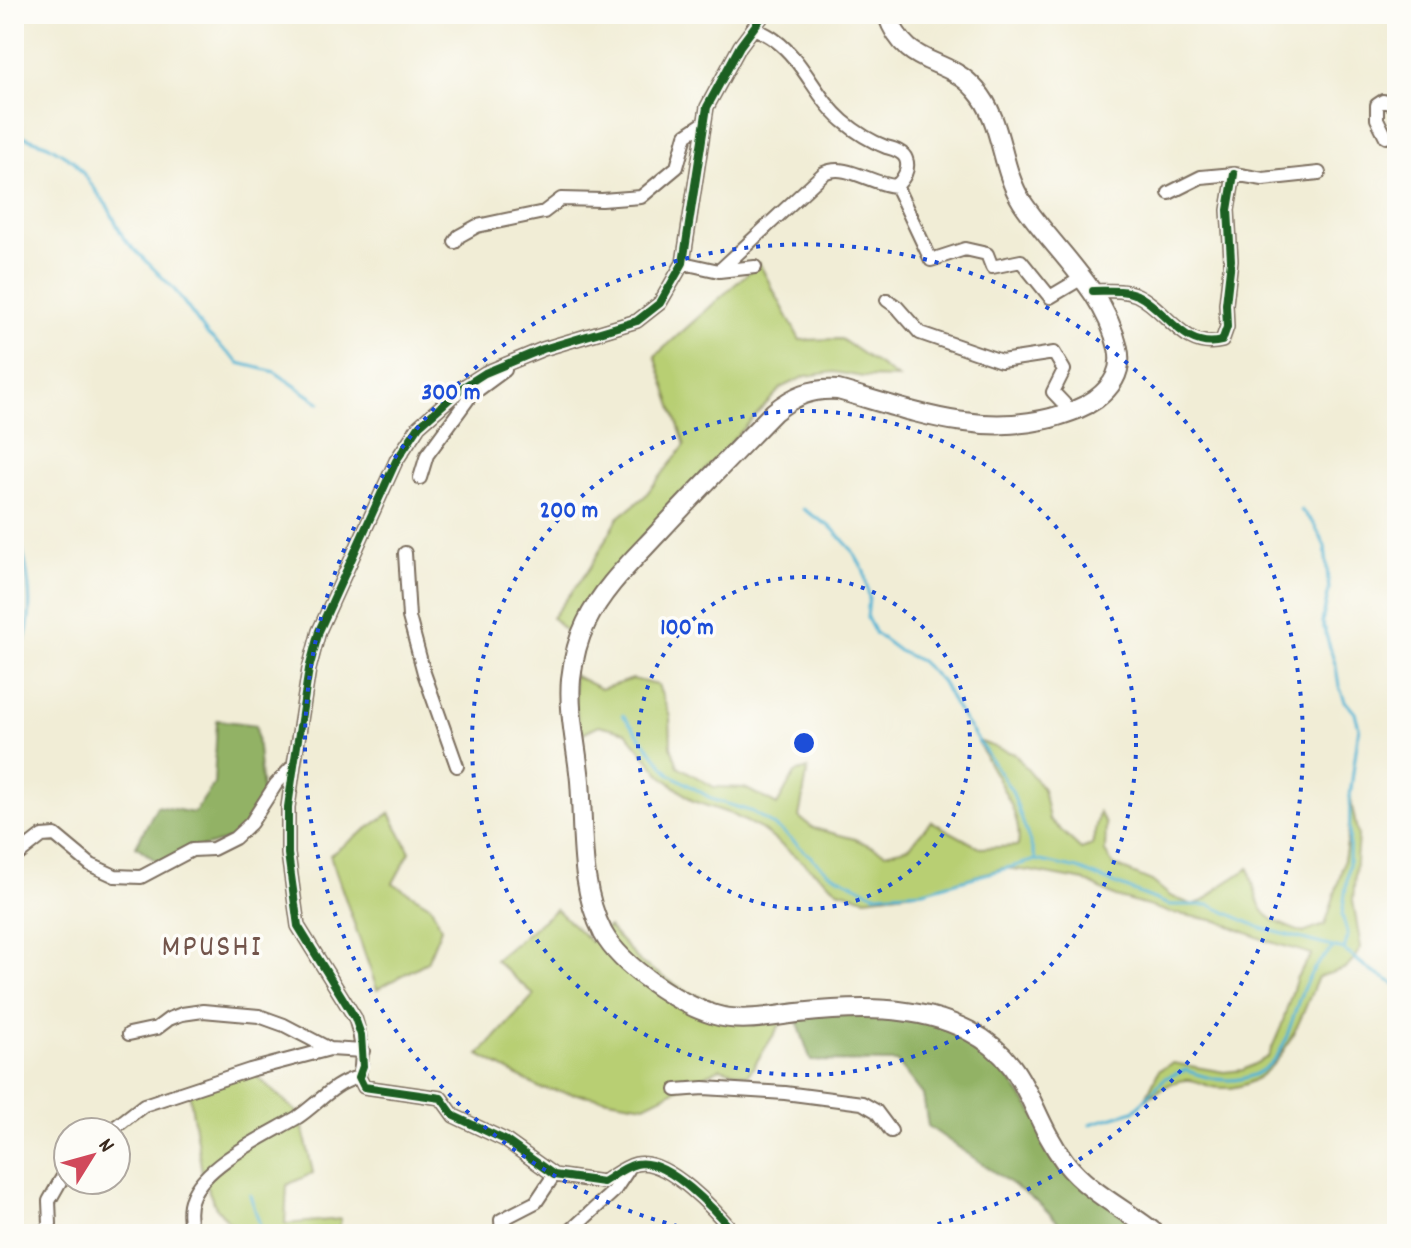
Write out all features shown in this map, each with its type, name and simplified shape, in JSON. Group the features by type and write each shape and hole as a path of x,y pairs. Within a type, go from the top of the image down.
{"highway":[{"path":"887,14 892,29 915,55 950,71 979,92 989,111 1019,197 1087,284 1113,331 1120,358 1118,372 1108,390 1072,412 1031,423 1000,427 955,423 838,390 824,389 803,393 774,412 613,581 581,634 571,678 571,697 584,858 592,906 609,942 625,960 648,979 697,1008 717,1016 734,1018 845,1009 889,1011 946,1021 987,1041 1000,1052 1026,1085 1044,1128 1080,1179 1156,1234"}],"street":[{"path":"735,1234 713,1209 666,1171 648,1164 630,1167 603,1182 554,1175 505,1140 454,1116 441,1098 364,1087 359,1077 363,1051 355,1018 298,926 288,854 288,807 294,765 309,669 319,631 396,461 419,426 463,387 485,373 543,349 637,321 660,303 683,263 707,107 724,73 759,18 825,103 842,120 874,142 903,154 907,160 906,171 896,186"},
{"path":"1386,137 1377,119 1377,105 1383,101 1397,105"},
{"path":"455,242 459,236 477,226 544,212 561,199 641,197 677,167 686,135 704,123"},
{"path":"719,271 813,181 833,168 896,186 931,260 965,249 987,254 992,267 1021,261 1050,297 1087,284 1139,296 1191,338 1209,344 1222,341 1227,335 1226,304 1231,260 1228,210 1234,174"},
{"path":"1169,193 1201,177 1234,174 1263,179 1319,173"},
{"path":"683,263 719,271 755,267"},
{"path":"887,300 920,333 1001,361 1054,353 1064,370 1053,392 1072,412"},
{"path":"420,478 427,455 471,395 517,361"},
{"path":"405,553 409,617 424,673 457,766"},
{"path":"14,858 42,836 55,835 91,865 115,876 141,877 192,850 213,849 235,838 251,823 276,784 294,765"},
{"path":"129,1034 157,1028 182,1014 203,1011 259,1016 297,1031 330,1049"},
{"path":"130,1116 144,1105 250,1070 330,1049 363,1051"},
{"path":"192,1234 191,1199 203,1179 242,1149 300,1115 343,1081 359,1077"},
{"path":"676,1090 704,1088 785,1093 862,1103 876,1111 891,1131"},
{"path":"567,1234 614,1191 630,1167"},
{"path":"502,1234 501,1220 536,1202 554,1175"},
{"path":"42,1234 50,1224 49,1201 52,1196"}],"green space":[{"path":"759,263 800,340 841,339 898,378 834,372 806,376 782,387 631,550 586,604 569,634 552,618 590,568 618,518 644,497 685,445 655,356"},
{"path":"573,675 601,689 633,679 658,685 670,717 671,746 678,766 714,787 745,788 777,805 795,773 808,769 799,817 813,828 855,839 886,853 909,847 931,821 980,848 1018,846 1016,819 1011,805 978,741 1015,754 1043,789 1049,819 1081,849 1092,845 1099,812 1106,824 1105,852 1113,865 1152,881 1170,896 1193,905 1206,900 1218,888 1249,868 1259,904 1264,911 1277,922 1303,933 1325,925 1344,862 1350,796 1358,836 1353,901 1361,948 1347,968 1318,977 1282,1053 1269,1069 1253,1081 1234,1087 1212,1087 1183,1080 1145,1100 1159,1070 1173,1063 1224,1072 1243,1070 1268,1057 1297,977 1312,954 1267,941 1218,921 1172,913 1116,897 1085,881 1030,871 1003,868 924,891 865,898 838,890 761,829 731,814 693,801 663,777 626,732 599,725 579,735"},
{"path":"217,720 256,725 263,803 235,838 192,850 164,867 136,846 157,806 194,813 214,784"},
{"path":"390,813 410,852 393,883 431,906 441,928 427,962 377,989 330,855"},
{"path":"556,909 591,942 608,927 640,962 689,993 735,1009 792,1006 748,1075 720,1068 645,1105 540,1088 479,1055 534,995 495,960"},
{"path":"792,1006 970,1024 1056,1144 1085,1173 1162,1234 1070,1234 1040,1204 928,1126 923,1095 897,1062 811,1061"},
{"path":"250,1070 300,1115 313,1173 287,1185 285,1224 341,1219 338,1234 239,1234 216,1207 203,1179 189,1090"}],"waterway":[{"path":"14,133 48,145 74,161 108,207 124,239 174,289 207,334 239,363 275,372 320,403"},
{"path":"803,509 832,528 852,550 864,571 869,598 867,618 875,633 899,651 920,661 942,682 1012,791 1036,860"},
{"path":"1301,510 1314,524 1325,546 1329,590 1322,622 1339,686 1345,701 1355,713 1359,727 1350,796 1349,866 1342,915 1348,936 1344,950"},
{"path":"14,511 30,608 23,646 14,666"},
{"path":"623,715 670,774 714,800 753,812 783,832 828,872 875,894 924,891 1036,860 1078,869 1169,905 1210,905 1261,928 1344,950 1371,971 1397,985"},
{"path":"1090,1124 1134,1111 1165,1078 1186,1070 1210,1078 1234,1080 1256,1074 1267,1067 1286,1039 1306,981 1332,949"},
{"path":"250,1195 263,1234"}],"cycle path":[{"path":"735,1234 690,1188 662,1169 636,1164 603,1182 554,1175 505,1140 454,1116 441,1098 364,1087 359,1077 363,1066 361,1035 355,1018 298,926 288,854 288,807 309,669 319,631 396,461 419,426 463,387 485,373 543,349 637,321 660,303 683,263 707,107 740,46 764,14"},
{"path":"1093,291 1121,291 1137,295 1186,335 1196,340 1222,341 1227,327 1231,260 1228,210 1234,174"}],"district":[{"name":"MPUSHI","path":"212,949"}]}
